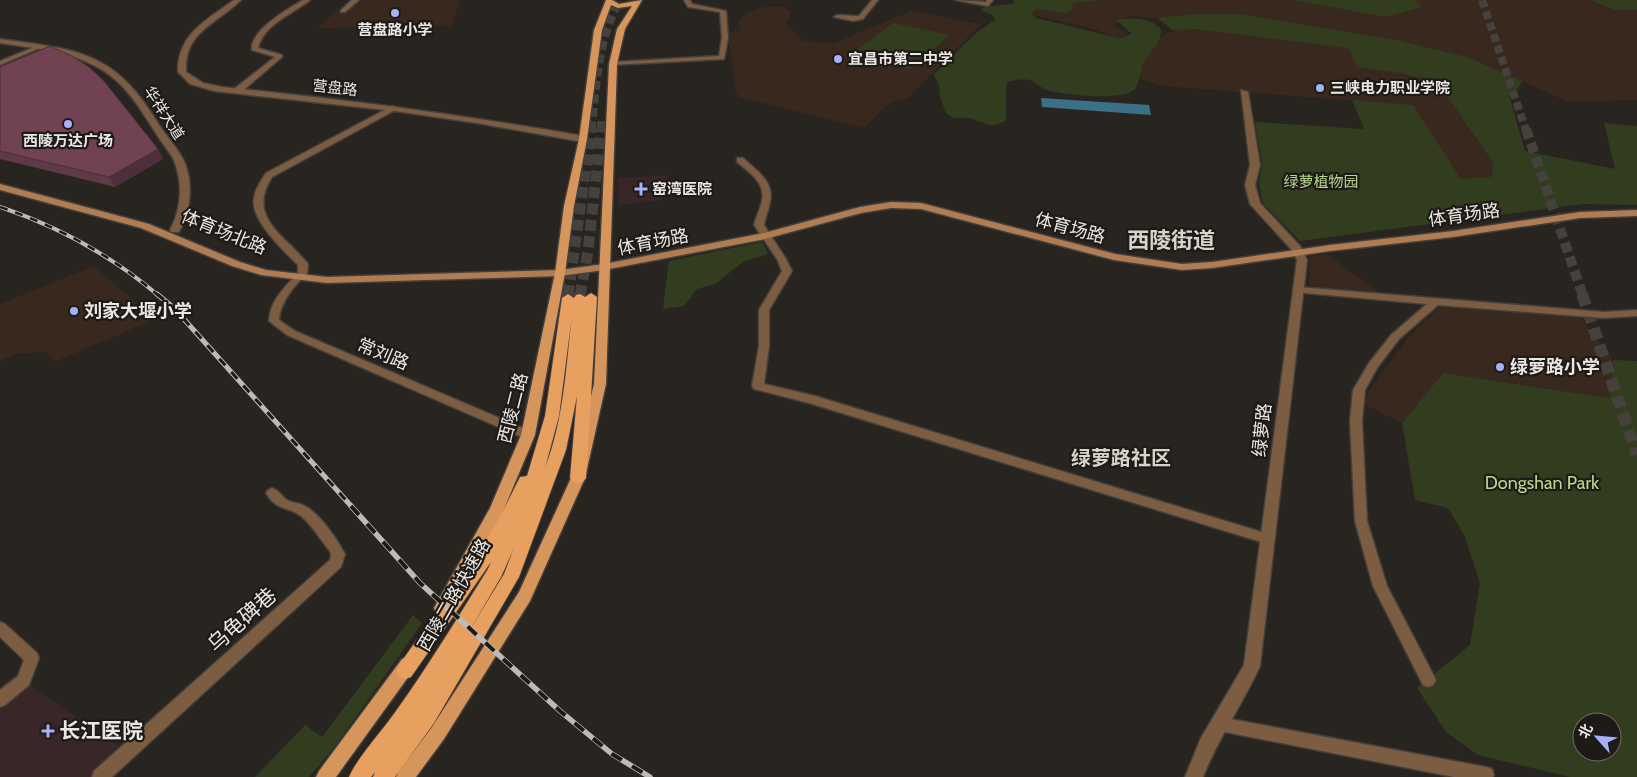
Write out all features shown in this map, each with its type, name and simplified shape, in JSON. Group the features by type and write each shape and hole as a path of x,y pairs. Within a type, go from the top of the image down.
{"highway":[{"path":"578,478 580,298"},
{"name":"西陵二路快速路","path":"359,777 387,741 438,665 503,575 552,416 580,298"},
{"name":"西陵二路快速路","path":"383,777 427,718 503,575 559,450 569,406 580,298"},
{"path":"404,671 472,580 496,542 522,489 552,416"}],"main road":[{"path":"609,1 618,6 637,2"},
{"name":"西陵二路","path":"325,777 404,671 497,509 528,435 560,270 569,206 583,139 594,49 602,16 609,1"},
{"path":"405,777 438,733 525,596 578,478 600,384 613,64 621,29 637,2"},
{"path":"602,16 614,12 628,16"},
{"name":"体育场北路","path":"0,181 152,221 239,259 300,276"},
{"name":"体育场北路","path":"0,187 109,215 168,234 236,264 265,273 329,278 560,270"},
{"name":"体育场路","path":"560,270 605,265 763,234 860,210 904,205 957,214 1114,257 1182,267 1212,266 1297,250 1453,234 1580,215 1637,211"}],"street":[{"name":"营盘路","path":"238,0 209,22 192,38 182,55 182,72 192,82 213,88 395,108 477,120 583,139"},
{"path":"237,91 280,56 254,49 254,45 260,36 284,14 307,0"},
{"path":"343,11 356,0"},
{"path":"613,64 722,58 724,38 723,11 690,6 687,0"},
{"path":"838,17 861,18 876,0"},
{"path":"958,0 989,2"},
{"name":"华祥大道","path":"0,41 39,47 96,63 117,76 134,91 180,163 185,194 183,217 174,230"},
{"path":"0,64 39,47"},
{"path":"1244,92 1255,165 1250,185 1256,204 1297,250"},
{"path":"300,276 303,264 272,232 258,204 261,187 269,175 395,108"},
{"path":"740,160 767,187 767,200 758,225 784,260 787,271 764,310 764,346 758,386 838,407 1268,539"},
{"name":"绿萝路","path":"1194,777 1208,744 1252,666 1302,260 1297,250"},
{"name":"常刘路","path":"300,276 279,300 274,310 274,321 291,333 528,435"},
{"path":"1298,290 1604,315 1637,313"},
{"path":"1428,680 1380,586 1360,521 1356,421 1359,390 1373,366 1395,337 1437,300"},
{"name":"乌龟碑巷","path":"100,777 336,563 338,554 334,546 308,515 300,509 283,504 272,493"},
{"path":"0,628 32,658 24,680 0,700"},
{"path":"1220,724 1295,736 1427,765 1486,775"}],"shaded area":[{"name":"营盘路小学","path":"350,0 460,0 452,26 317,28"},
{"name":"三峡电力职业学院","path":"1023,0 1589,0 1615,10 1637,10 1637,100 1568,102 1522,81 1437,83 1494,164 1491,177 1461,179 1413,105 1162,86 1143,80 1123,54 1173,31 1158,18 1128,16 1113,25 1128,34 1117,38 1097,30 1028,14"},
{"name":"宜昌市第二中学","path":"763,7 784,7 791,12 786,24 802,41 834,43 911,11 981,24 908,98 890,103 864,128 739,97 736,92 728,33 740,30 738,21 749,12"},
{"name":"窑湾医院","path":"667,175 662,200 619,205 618,178"},
{"path":"1327,254 1381,294 1309,287 1310,260 1308,257"},
{"name":"刘家大堰小学","path":"93,266 156,319 54,362 46,352 16,354 0,361 0,304"},
{"name":"绿萝路小学","path":"1442,305 1579,316 1613,360 1611,398 1443,373 1402,423 1365,405 1368,392 1408,338"},
{"name":"长江医院","path":"28,684 130,754 106,777 0,777 0,707"}],"green space":[{"path":"1012,0 1103,0 1073,3 1072,10 1066,13 1036,9 1031,14 1036,18 1119,38 1132,34 1116,20 1140,19 1156,25 1161,29 1161,34 1156,46 1144,61 1136,87 1127,93 1106,96 1068,94 1044,89 1031,80 1024,79 1008,82 1006,86 1006,121 992,126 970,118 953,118 946,113 934,74 977,32 995,20 993,15 981,9 988,6 1012,4 1015,2"},
{"path":"1294,0 1415,0 1422,7 1385,17"},
{"path":"1589,0 1637,0 1637,10 1615,10"},
{"name":"绿萝植物园","path":"1194,14 1240,14 1396,40 1467,57 1522,81 1518,89 1509,95 1525,151 1615,169 1604,123 1637,126 1637,205 1583,204 1300,241 1263,203 1259,183 1262,163 1255,122 1364,129 1352,100 1413,105 1461,179 1491,177 1494,164 1437,82 1400,73 1357,67 1349,48 1196,29 1173,30 1158,18"},
{"path":"893,23 950,35 909,69 850,55"},
{"path":"762,242 768,254 743,262 715,284 697,289 684,306 663,309 669,261"},
{"name":"Dongshan Park","path":"1613,360 1637,361 1637,777 1570,777 1478,755 1446,732 1417,688 1470,645 1480,583 1465,537 1448,508 1415,500 1402,423 1443,373 1610,398"},
{"path":"413,615 422,623 334,748 309,777 255,777 305,725 322,737"}],"water":[{"path":"1041,98 1149,105 1151,115 1042,107"}],"building":[{"name":"西陵万达广场","path":"50,46 72,56 89,67 103,80 158,149 109,177 0,151 0,67"}],"tunnel":[{"path":"591,130 596,80 602,46 606,30 620,0"},
{"path":"1482,0 1526,130"},
{"path":"601,130 602,118"},
{"path":"568,296 591,129"},
{"path":"580,296 588,251 601,129"},
{"path":"1526,129 1583,296"},
{"path":"580,298 581,294"},
{"path":"1582,294 1637,455"}],"railway":[{"path":"0,207 64,233 84,244 141,281 159,296"},
{"path":"157,294 174,308 352,507"},
{"path":"351,506 420,583 560,711 612,754 650,777"}],"place":[{"name":"营盘路小学","path":"395,13"},
{"name":"宜昌市第二中学","path":"838,59"},
{"name":"三峡电力职业学院","path":"1320,88"},
{"name":"西陵万达广场","path":"68,124"},
{"name":"窑湾医院","path":"641,189"},
{"name":"刘家大堰小学","path":"74,311"},
{"name":"绿萝路小学","path":"1500,367"},
{"name":"长江医院","path":"48,731"}],"district":[{"name":"西陵街道","path":"1171,240"},
{"name":"绿萝路社区","path":"1121,458"}]}
